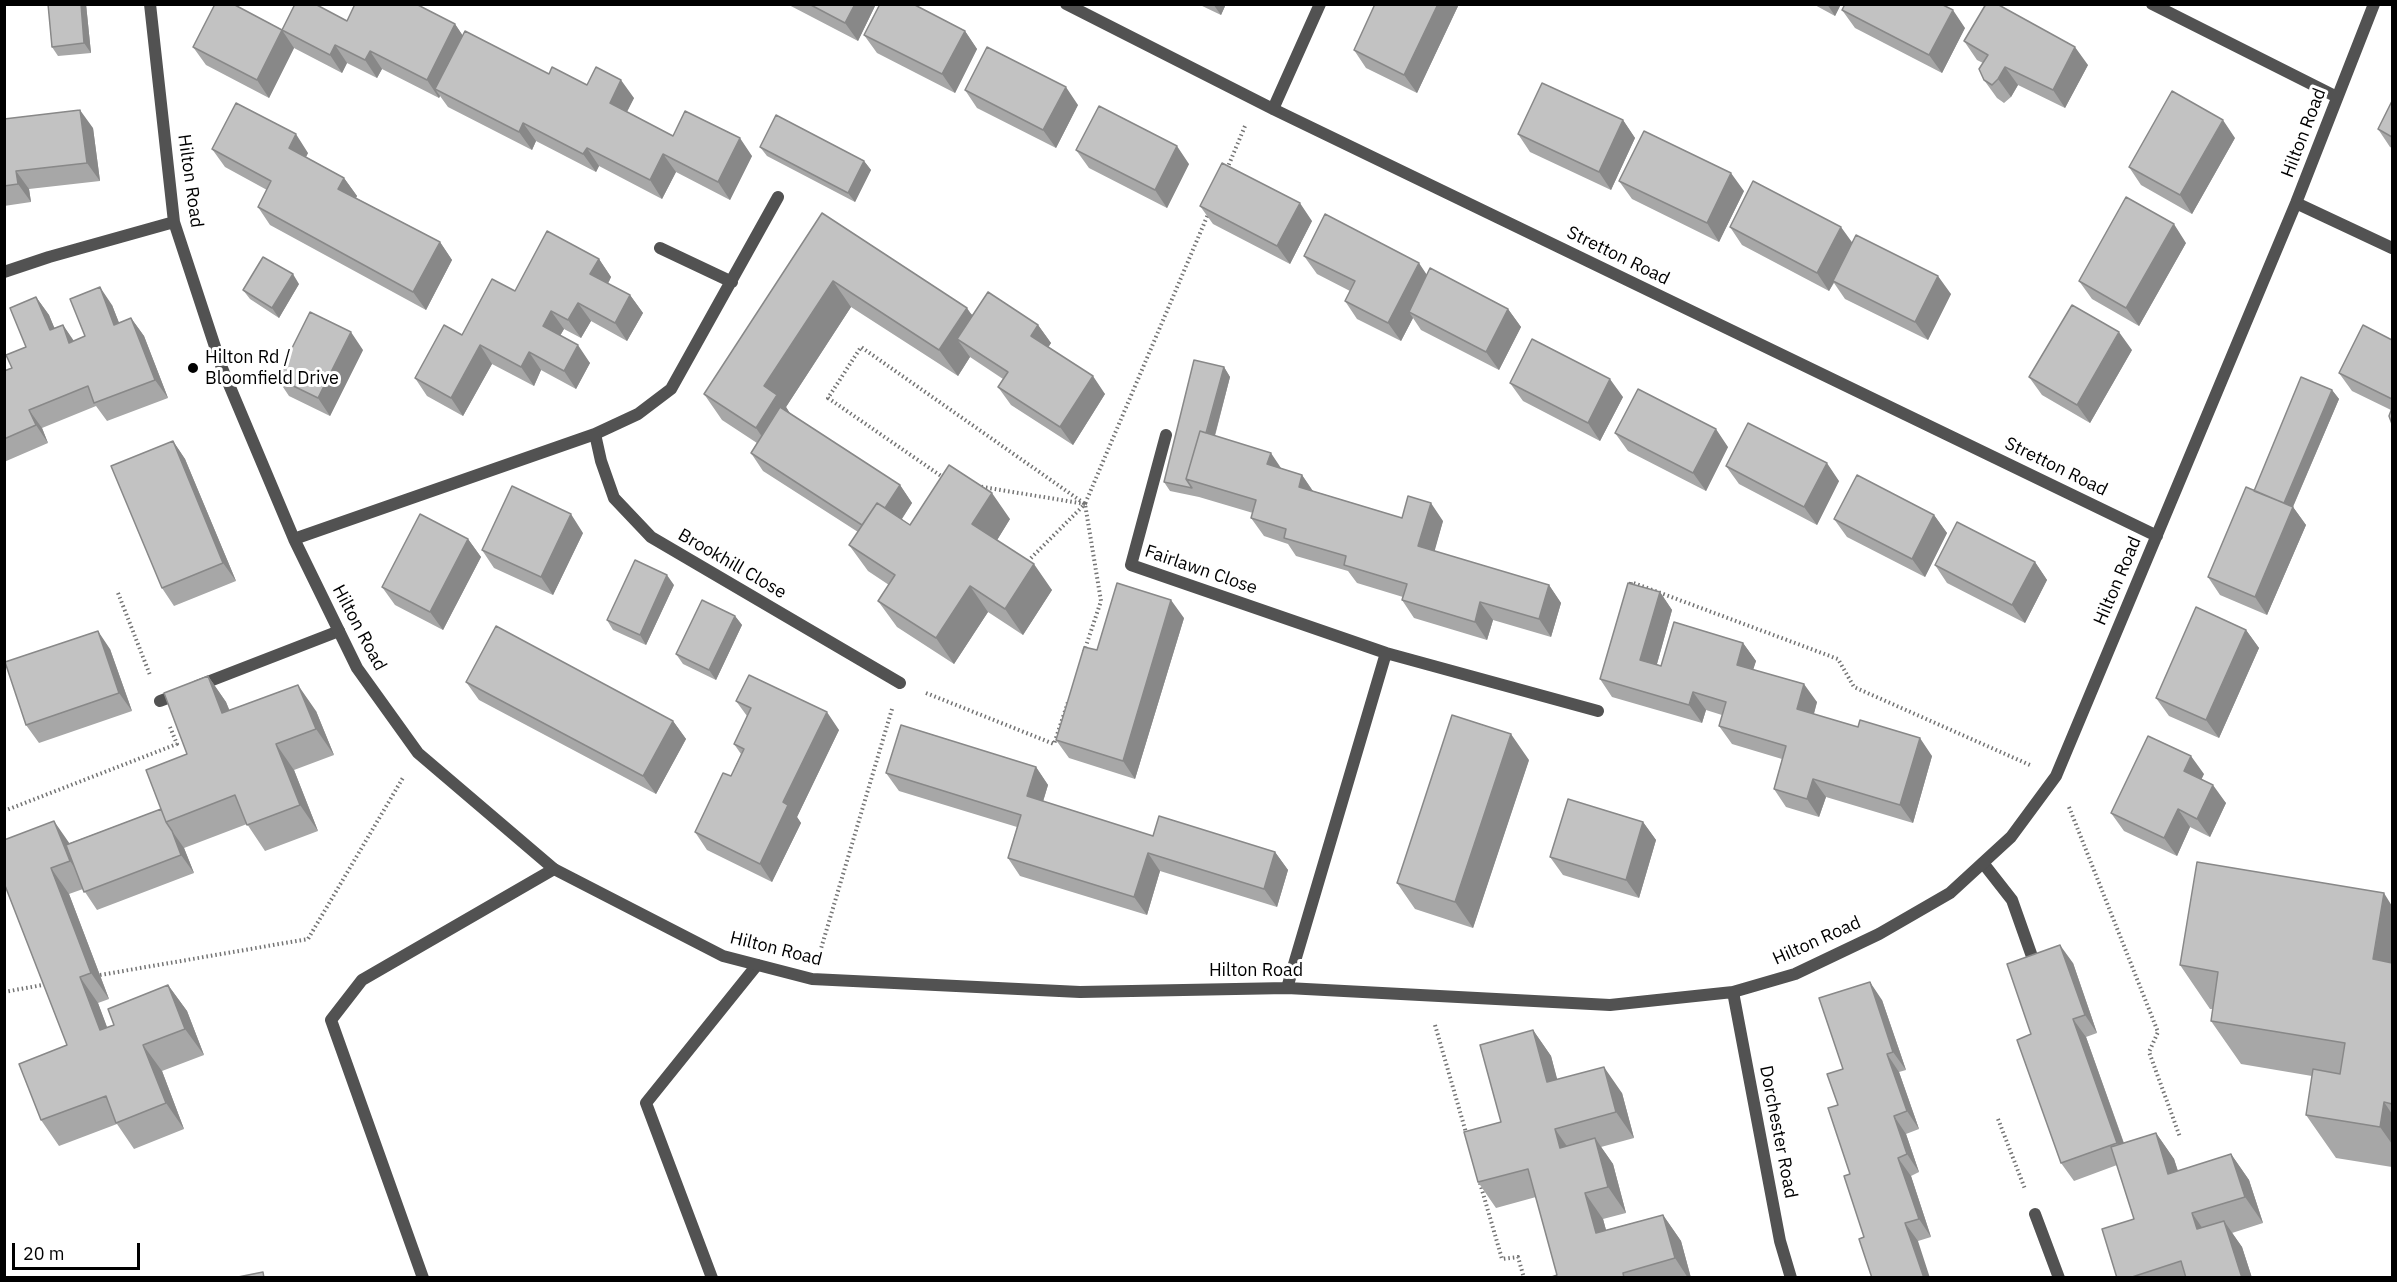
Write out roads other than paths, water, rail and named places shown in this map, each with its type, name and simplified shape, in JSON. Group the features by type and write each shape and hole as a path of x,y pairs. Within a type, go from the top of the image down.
{"street":[{"name":"Hilton Road","path":"150,4 174,222 222,368 294,539 357,668 418,753 554,869 723,956 812,979 1080,992 1287,988 1610,1005 1733,992 1795,974 1879,934 1950,893 2011,837 2056,776 2296,203 2374,4"},
{"name":"Stretton Road","path":"1066,4 1273,109 2157,536"},
{"path":"1273,109 1320,4"},
{"path":"2152,4 2337,97"},
{"path":"294,539 595,434 638,414 671,389 778,197"},
{"path":"2296,203 2392,248"},
{"path":"4,272 174,222"},
{"path":"660,248 732,282"},
{"name":"Brookhill Close","path":"595,434 600,461 614,498 651,537 900,682"},
{"name":"Fairlawn Close","path":"1166,435 1131,566 1386,653 1598,711"},
{"path":"160,700 339,631"},
{"path":"1287,988 1386,653"},
{"path":"1983,863 2012,900 2036,965"},
{"path":"423,1278 331,1020 362,980 554,869"},
{"path":"712,1278 646,1103 757,965"},
{"name":"Dorchester Road","path":"1733,992 1780,1241 1791,1278"},
{"path":"2035,1214 2059,1278"}],"place":[{"name":"Hilton Rd / Bloomfield Drive","path":"193,368"}]}
